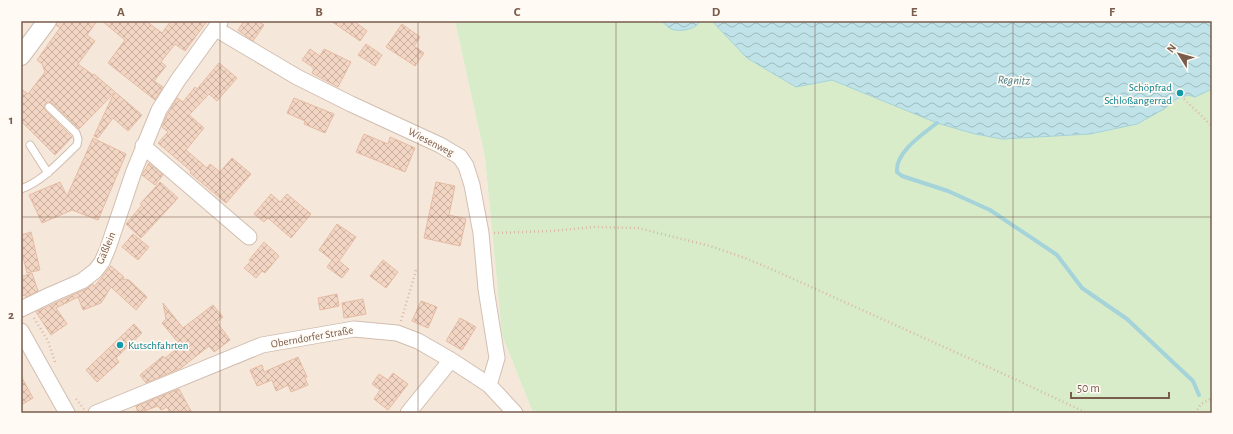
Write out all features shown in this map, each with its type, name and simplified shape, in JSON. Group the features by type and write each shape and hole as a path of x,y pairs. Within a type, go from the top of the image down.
{"street":[{"path":"21,56 47,21"},
{"name":"Gäßlein","path":"23,308 82,281 95,271 102,262 143,146 159,110 178,80 218,25"},
{"name":"Wiesenweg","path":"218,25 297,77 351,104 440,144 460,157 466,166 472,185 481,233 486,289 497,358 489,386"},
{"path":"143,146 249,237"},
{"name":"Oberndorfer Straße","path":"96,413 262,345 354,329 397,333 418,341 451,360 489,386 515,413"},
{"path":"21,332 67,413"},
{"path":"408,413 451,360"}],"lane":[{"path":"21,189 48,172 77,145 78,139 76,133 49,107"},
{"path":"30,145 48,172"}],"path":[{"path":"1184,99 1212,126"},
{"path":"481,233 551,231 594,227 638,228 710,246 745,258 778,272 1087,413"},
{"path":"397,333 416,270"},
{"path":"23,308 48,341 56,363"},
{"path":"74,396 87,413"},
{"path":"1195,413 1201,404 1212,398"}],"shaded area":[{"path":"21,21 455,21 485,158 502,335 533,413 21,413"}],"green space":[{"path":"455,21 661,21 672,29 699,24 700,21 712,21 747,58 796,87 832,80 937,123 1090,134 1137,124 1164,109 1176,99 1188,95 1195,97 1212,89 1212,413 533,413 502,335 485,158"}],"water":[{"path":"661,21 700,21 698,24 687,30 679,30 671,29"},
{"name":"Regnitz","path":"712,21 1212,21 1212,89 1195,97 1188,95 1176,99 1164,109 1137,124 1090,134 1002,139 975,134 937,123 832,80 796,87 747,58"}],"building":[{"path":"57,21 97,21 87,35 95,41 78,64 93,75 94,74 142,115 128,131 113,118 98,138 94,136 114,93 79,129 52,103 47,102 44,106 45,110 72,137 55,155 21,121 21,89 28,94 45,72 42,64 37,60 60,28 56,25"},
{"path":"102,21 146,21 162,33 171,21 207,21 185,51 175,44 161,62 166,66 154,81 163,87 155,100 108,63 125,40"},
{"path":"244,21 258,21 264,25 253,41 238,30"},
{"path":"331,21 354,21 367,31 360,41"},
{"path":"402,24 420,37 414,46 424,53 415,66 386,47"},
{"path":"366,44 382,55 375,66 358,55"},
{"path":"310,49 320,56 324,49 351,62 338,87 312,73 314,68 302,60"},
{"path":"219,63 237,78 217,101 209,94 189,115 204,128 186,150 207,168 210,164 220,172 232,158 251,174 226,203 190,173 191,171 158,143 168,132 162,127 177,98 183,102 195,87 197,89"},
{"path":"294,98 334,114 325,133 304,124 305,121 287,113"},
{"path":"364,134 388,144 390,137 415,148 405,172 356,152"},
{"path":"93,138 126,154 98,220 72,210 42,223 29,195 60,182 67,196"},
{"path":"149,163 163,175 155,185 142,175"},
{"path":"160,182 178,198 141,238 126,224 142,205 140,204"},
{"path":"436,182 455,186 449,215 466,219 460,246 424,238"},
{"path":"271,194 280,202 287,194 311,214 291,238 268,218 264,222 254,214"},
{"path":"337,224 356,237 339,261 349,269 342,278 327,267 332,260 319,250"},
{"path":"31,232 40,270 27,273 21,249 21,235"},
{"path":"133,234 149,247 138,260 122,247"},
{"path":"264,242 279,256 265,273 262,271 256,278 244,268 251,261 249,260"},
{"path":"383,260 398,272 386,288 370,276"},
{"path":"111,266 124,277 122,280 129,280 147,297 136,310 111,287 101,303 83,310 78,297 56,308 67,324 51,335 36,312 86,289 93,284 94,287"},
{"path":"32,273 38,291 26,297 25,295 21,296 21,277"},
{"path":"337,294 339,306 320,310 318,298"},
{"path":"363,299 366,314 344,318 342,303"},
{"path":"421,301 437,307 428,328 412,321"},
{"path":"163,303 183,328 213,305 223,317 217,322 230,340 214,352 209,346 181,368 146,383 140,375 163,356 165,358 181,346 162,323 166,319"},
{"path":"460,318 476,327 462,350 446,341"},
{"name":"Kutschfahrten","path":"134,324 142,333 116,358 119,362 97,382 86,370"},
{"path":"298,357 307,377 305,378 308,385 291,392 288,385 276,391 272,380 257,386 250,370 262,365 264,372"},
{"path":"393,373 408,384 388,410 374,399 380,390 372,384 379,374 388,380"},
{"path":"21,376 33,398 21,405"},
{"path":"179,389 192,413 170,413 167,407 161,410 158,406 138,413 136,406"}],"waterway":[{"path":"937,123 911,144 900,157 897,172 902,176 948,191 990,210 1057,255 1082,288 1127,319 1193,381 1199,395"}],"place":[{"name":"Schöpfrad Schloßangerrad","path":"1180,93"},
{"name":"Kutschfahrten","path":"120,345"}]}
